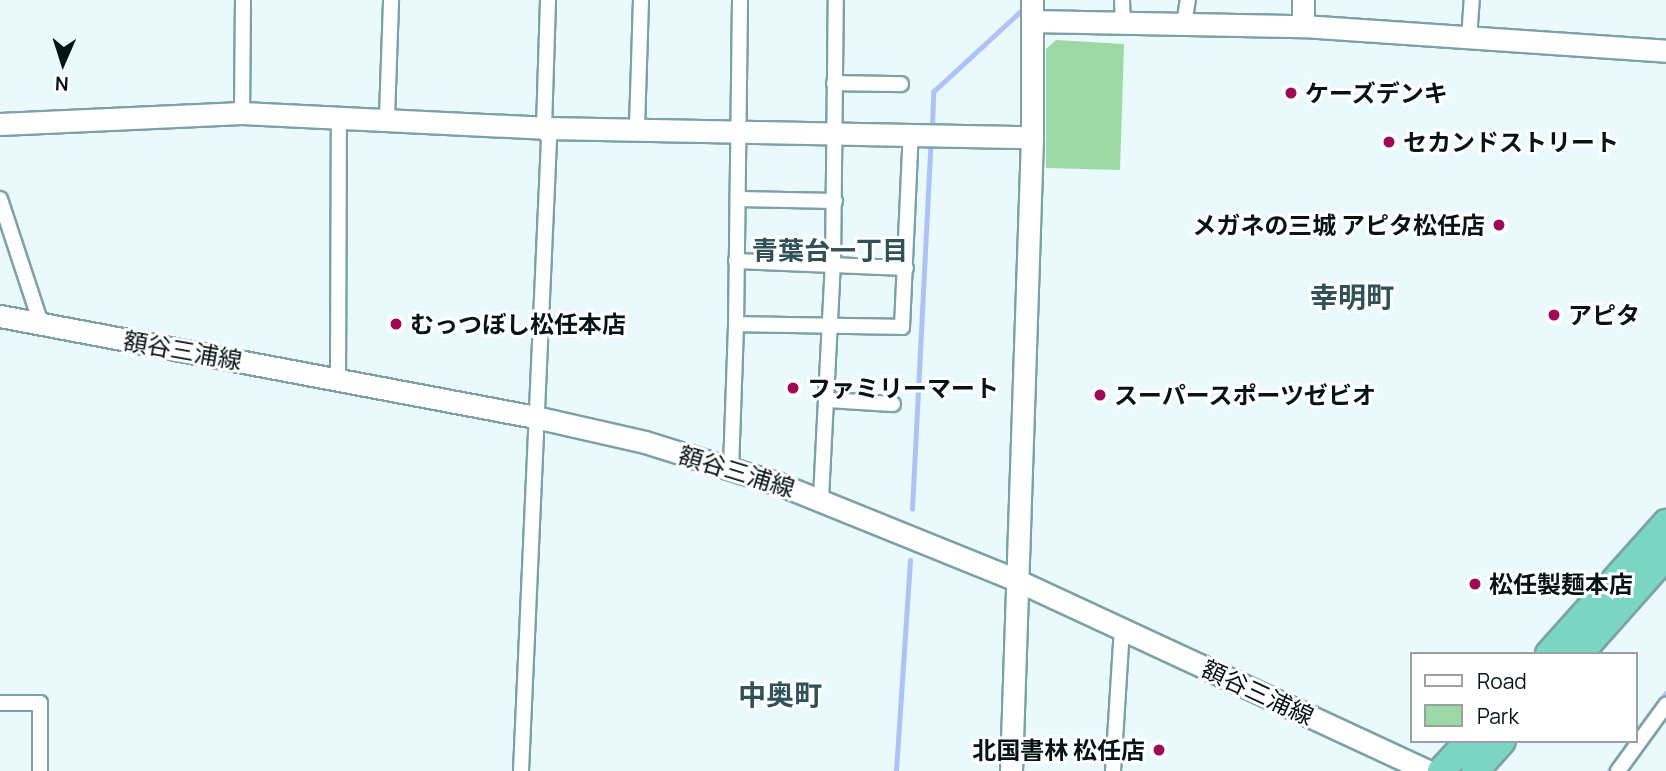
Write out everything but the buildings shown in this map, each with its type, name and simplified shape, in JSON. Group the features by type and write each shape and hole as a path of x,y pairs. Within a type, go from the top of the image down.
{"highway":[{"path":"1551,652 1666,523"},
{"path":"1581,652 1666,556"},
{"path":"1441,771 1467,743"},
{"path":"1475,771 1500,743"}],"street":[{"path":"242,113 243,0"},
{"path":"387,117 391,0"},
{"path":"521,771 549,140 544,128 548,0"},
{"path":"637,127 641,0"},
{"path":"731,469 741,140 736,129 740,0"},
{"path":"821,498 835,201 833,130 836,0"},
{"path":"1122,0 1123,23"},
{"path":"1184,24 1188,0"},
{"path":"1303,0 1303,26"},
{"path":"1469,39 1472,0"},
{"path":"1011,771 1014,579 1032,137 1032,11 1123,23 1303,26 1666,51"},
{"path":"834,83 901,84"},
{"path":"0,124 242,113 387,117 544,128 833,130 1032,137"},
{"path":"338,379 339,116"},
{"path":"736,324 902,327 906,268 923,132"},
{"path":"0,199 41,324"},
{"path":"739,199 835,201"},
{"path":"736,261 906,268"},
{"name":"額谷三浦線","path":"0,316 535,417 645,442 731,469 821,498 1014,579 1427,771"},
{"path":"827,400 893,404"},
{"path":"1113,771 1122,628"},
{"path":"0,703 40,703 40,771"},
{"path":"1618,771 1666,705"}],"green space":[{"path":"1056,40 1124,44 1120,170 1046,168 1046,49"}],"waterway":[{"path":"932,128 933,92 1024,8"},
{"path":"912,509 931,140"},
{"path":"896,771 910,560"},
{"path":"1638,729 1666,693"},
{"path":"1609,771 1629,743"}],"place":[{"name":"ケーズデンキ","path":"1291,93"},
{"name":"セカンドストリート","path":"1389,142"},
{"name":"メガネの三城 アピタ松任店","path":"1499,225"},
{"name":"アピタ","path":"1554,315"},
{"name":"むっつぼし松任本店","path":"396,324"},
{"name":"ファミリーマート","path":"793,388"},
{"name":"スーパースポーツゼビオ","path":"1100,395"},
{"name":"松任製麺本店","path":"1475,584"},
{"name":"北国書林 松任店","path":"1159,750"}],"district":[{"name":"青葉台一丁目","path":"830,251"},
{"name":"幸明町","path":"1352,296"},
{"name":"中奥町","path":"780,694"}]}
